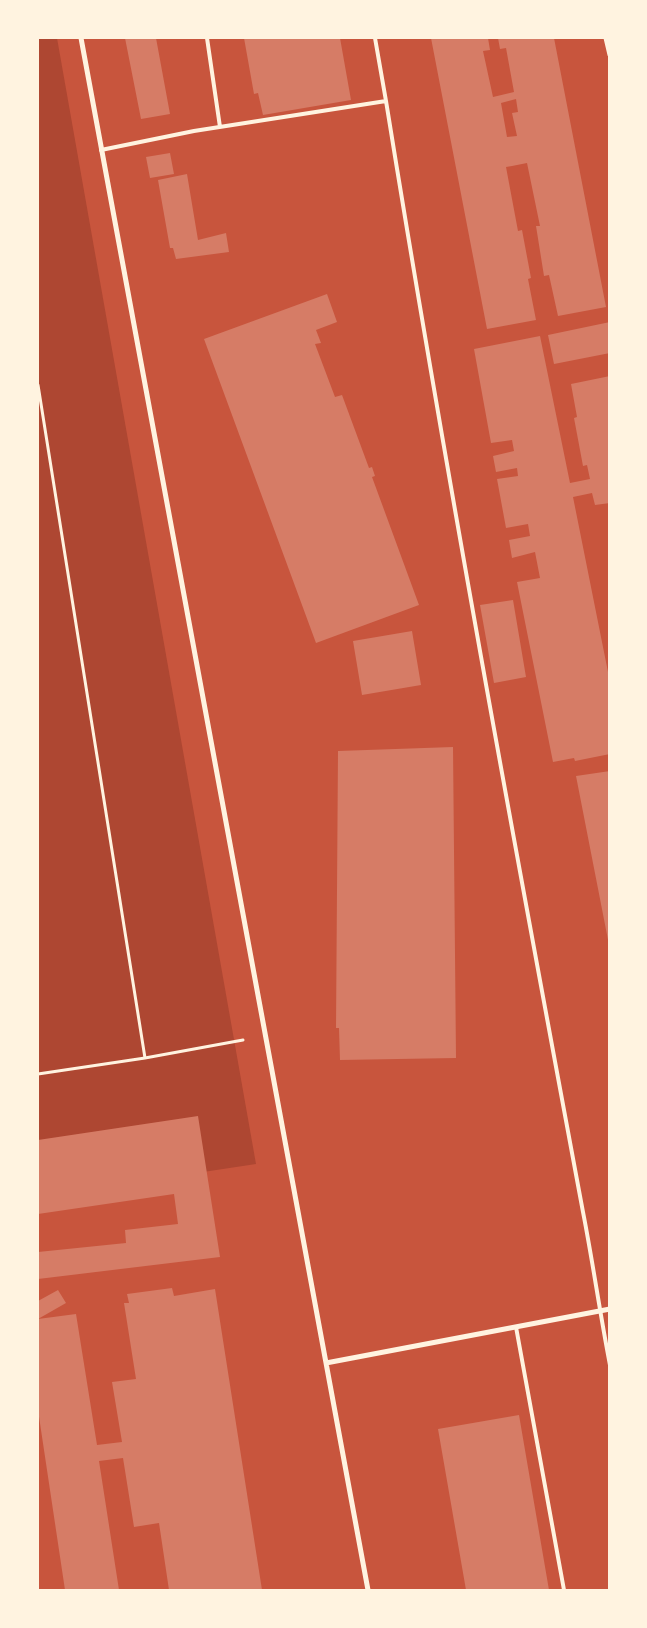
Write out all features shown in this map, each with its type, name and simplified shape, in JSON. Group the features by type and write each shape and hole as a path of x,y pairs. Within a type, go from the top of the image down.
{"street":[{"path":"80,38 368,1590"},
{"path":"606,38 610,55"},
{"path":"326,1363 610,1309"}],"lane":[{"path":"207,38 220,127"},
{"path":"375,38 473,617 592,1256 599,1311 610,1365"},
{"path":"101,150 220,127 386,101"},
{"path":"516,1327 564,1590"}],"path":[{"path":"38,385 145,1058"},
{"path":"38,1074 145,1058 249,1038"}],"shaded area":[{"path":"38,38 57,38 256,1164 38,1197"}],"building":[{"path":"125,38 156,38 170,114 141,119"},
{"path":"244,38 340,38 351,100 263,115 258,93 254,94"},
{"path":"431,38 488,38 490,50 483,51 493,97 514,92 506,48 500,49 498,38 554,38 606,307 558,316 549,275 544,276 536,226 540,226 527,163 506,167 518,231 522,230 531,278 528,279 536,320 487,329","holes":["516,99 518,112 512,113 517,136 507,137 501,103"]},
{"path":"170,153 174,174 150,178 146,157"},
{"path":"187,174 198,240 226,233 229,252 176,259 173,248 170,248 158,180"},
{"path":"327,294 337,322 316,330 321,343 315,344 335,397 342,395 369,468 372,467 375,476 372,477 419,605 316,643 204,339"},
{"path":"610,322 610,353 554,364 548,335"},
{"path":"540,336 570,483 590,479 587,465 583,466 574,418 577,417 571,384 610,376 610,503 595,505 592,493 573,497 610,682 610,754 575,761 574,758 553,762 517,582 540,578 535,552 512,558 509,540 530,536 528,524 506,528 497,479 518,476 517,468 496,472 493,456 514,451 512,440 491,443 474,349"},
{"path":"513,600 526,677 494,683 480,605"},
{"path":"412,631 421,685 362,695 353,641"},
{"path":"453,747 456,1058 340,1060 339,1028 336,1028 338,751"},
{"path":"610,771 610,945 609,945 576,776"},
{"path":"198,1116 220,1257 38,1279 38,1252 126,1243 125,1230 178,1224 174,1194 38,1214 38,1140"},
{"path":"172,1288 174,1296 215,1289 262,1590 169,1590 159,1523 134,1527 123,1458 99,1461 119,1590 65,1590 38,1410 38,1319 76,1314 97,1445 122,1442 112,1382 136,1379 124,1303 129,1303 127,1294"},
{"path":"58,1290 66,1303 38,1319 38,1301"},
{"path":"519,1415 549,1590 466,1590 438,1429"}]}
